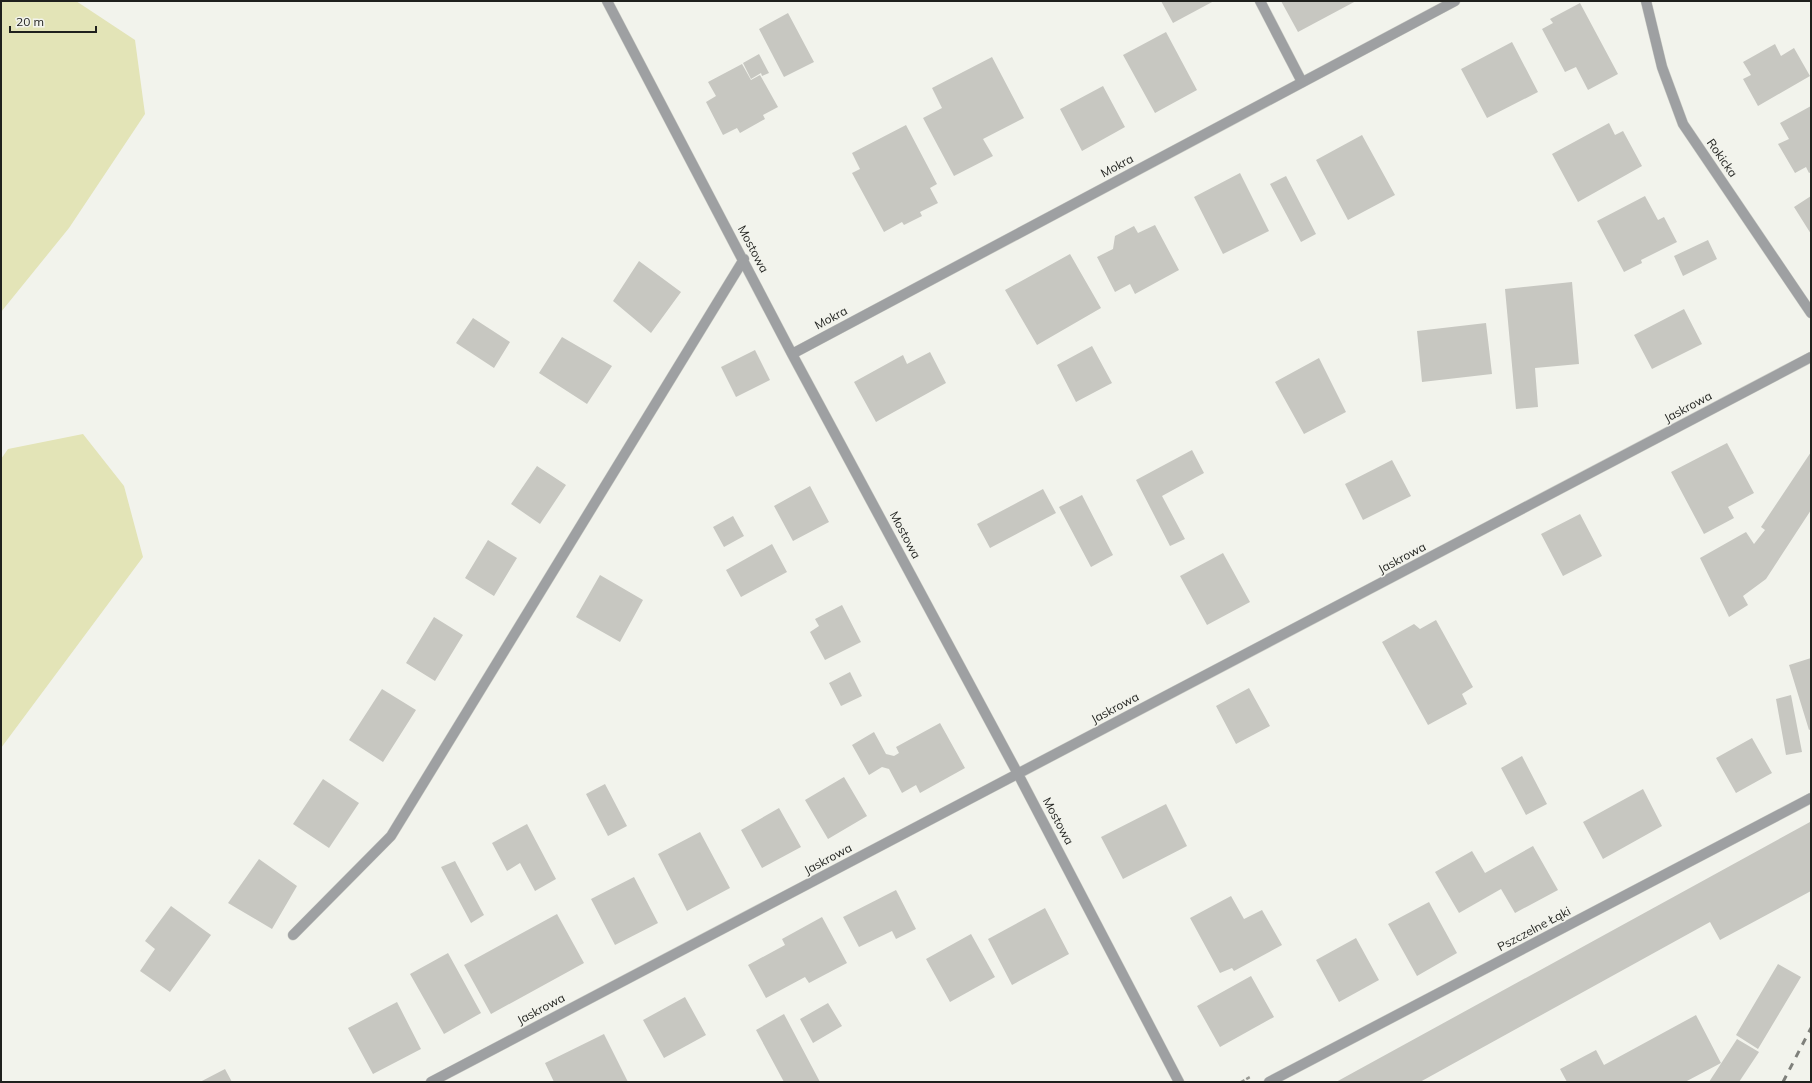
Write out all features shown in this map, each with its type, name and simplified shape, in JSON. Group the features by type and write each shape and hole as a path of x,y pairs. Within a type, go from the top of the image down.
{"street":[{"name":"Mostowa","path":"607,1 744,259 792,354 1018,774 1179,1082"},
{"path":"1260,1 1302,82"},
{"name":"Mokra","path":"792,354 1455,1"},
{"name":"Rokicka","path":"1646,1 1662,67 1683,124 1811,313"},
{"path":"293,935 391,836 744,259"},
{"name":"Jaskrowa","path":"430,1082 1811,358"},
{"name":"Pszczelne Łąki","path":"1269,1082 1811,798"}],"green space":[{"path":"1,1 76,1 135,40 145,114 69,228 1,312"},
{"path":"83,434 124,486 143,557 1,748 1,459 8,449"}],"building":[{"path":"1161,1 1214,1 1173,23"},
{"path":"1281,1 1356,1 1298,32"},
{"path":"1580,3 1618,74 1588,90 1576,67 1565,72 1542,29 1553,23 1550,19"},
{"path":"788,13 814,62 784,77 759,29"},
{"path":"1166,32 1197,90 1155,113 1123,55"},
{"path":"1512,42 1538,92 1487,118 1461,69"},
{"path":"1775,44 1781,56 1794,48 1810,76 1758,106 1743,79 1751,75 1743,62"},
{"path":"759,54 769,73 762,76 761,73 751,79 743,63"},
{"path":"992,57 1024,118 983,139 993,156 954,176 923,118 942,108 932,88"},
{"path":"742,64 751,80 760,75 778,107 763,115 765,119 740,133 737,128 723,135 706,102 716,96 708,82"},
{"path":"1103,86 1125,127 1082,151 1060,109"},
{"path":"1811,106 1811,172 1809,173 1806,167 1795,173 1778,144 1789,139 1780,123"},
{"path":"1609,123 1615,135 1623,131 1642,166 1578,202 1552,154"},
{"path":"906,125 937,184 930,188 938,203 920,212 922,216 904,225 902,222 884,232 852,173 860,169 852,153"},
{"path":"1362,135 1395,195 1348,220 1316,160"},
{"path":"1240,173 1269,231 1223,254 1194,197"},
{"path":"1286,176 1316,234 1301,242 1270,184"},
{"path":"1645,196 1658,220 1664,217 1677,242 1641,260 1642,263 1624,272 1597,221"},
{"path":"1811,196 1811,234 1794,207"},
{"path":"1155,225 1179,270 1135,294 1130,284 1115,292 1097,257 1113,249 1115,236 1134,226 1138,233"},
{"path":"1708,240 1717,259 1683,276 1674,256"},
{"path":"1070,254 1101,308 1037,345 1005,290"},
{"path":"639,261 681,292 651,333 613,301"},
{"path":"1572,282 1579,364 1535,368 1538,407 1516,409 1505,289"},
{"path":"1684,309 1702,344 1652,369 1634,335"},
{"path":"473,318 510,342 494,368 456,343"},
{"path":"1486,323 1492,374 1422,382 1417,331"},
{"path":"562,337 612,366 587,404 539,373"},
{"path":"1092,346 1112,383 1076,402 1057,365"},
{"path":"755,350 770,380 736,397 721,367"},
{"path":"930,352 946,383 876,422 854,382 903,355 907,364"},
{"path":"1319,358 1346,412 1304,434 1275,382"},
{"path":"1727,443 1754,493 1728,507 1734,518 1704,534 1671,472"},
{"path":"1192,450 1204,473 1162,496 1185,539 1170,546 1136,480"},
{"path":"1811,452 1811,510 1766,579 1743,596 1748,605 1729,617 1700,558 1746,532 1754,544 1765,530 1761,527"},
{"path":"1392,460 1411,496 1363,520 1345,484"},
{"path":"537,466 566,485 540,524 511,504"},
{"path":"810,486 829,522 793,541 774,506"},
{"path":"1043,489 1056,513 990,548 977,524"},
{"path":"1082,495 1113,555 1091,567 1059,507"},
{"path":"1580,514 1602,556 1563,576 1541,534"},
{"path":"733,516 744,536 724,547 713,527"},
{"path":"488,540 517,558 494,596 465,578"},
{"path":"772,544 787,572 741,597 726,570"},
{"path":"1223,553 1250,602 1207,625 1180,576"},
{"path":"600,575 643,600 620,642 576,617"},
{"path":"842,605 861,642 825,660 810,632 819,626 815,619"},
{"path":"434,617 463,635 435,681 406,663"},
{"path":"1436,620 1473,687 1462,694 1467,704 1428,725 1382,642 1414,624 1420,629"},
{"path":"1811,658 1811,729 1809,730 1789,665"},
{"path":"850,672 862,696 841,706 829,683"},
{"path":"1249,688 1270,726 1236,744 1216,706"},
{"path":"382,689 416,710 383,762 349,740"},
{"path":"1791,695 1802,752 1786,755 1776,699"},
{"path":"940,723 965,768 920,793 916,785 902,793 889,769 882,767 869,775 852,745 874,732 886,754 894,756 899,753 896,747"},
{"path":"1752,738 1772,773 1736,793 1716,758"},
{"path":"1522,756 1547,804 1526,815 1501,768"},
{"path":"844,777 867,816 828,839 805,800"},
{"path":"323,779 359,803 329,848 293,824"},
{"path":"605,784 627,826 608,836 586,794"},
{"path":"1643,789 1662,826 1603,859 1583,822"},
{"path":"1166,804 1187,846 1123,879 1101,837"},
{"path":"779,808 801,847 762,868 741,830"},
{"path":"1810,822 1811,891 1720,940 1710,922 1420,1082 1336,1082"},
{"path":"527,824 556,879 535,891 520,863 507,871 492,843"},
{"path":"700,832 730,888 687,911 658,854"},
{"path":"1533,846 1558,890 1515,913 1501,889 1459,913 1435,872 1472,851 1485,873"},
{"path":"259,859 297,886 272,929 228,903"},
{"path":"455,861 484,915 471,923 441,867"},
{"path":"634,877 658,923 615,945 591,899"},
{"path":"896,890 916,929 896,939 892,931 859,947 843,917"},
{"path":"1231,896 1244,919 1262,910 1282,945 1234,971 1232,968 1220,973 1190,918"},
{"path":"1429,902 1457,953 1417,976 1388,924"},
{"path":"171,906 211,935 170,992 140,971 155,949 145,941"},
{"path":"1045,908 1069,954 1012,985 988,939"},
{"path":"557,914 584,963 491,1014 464,965"},
{"path":"822,917 847,963 809,983 805,977 766,998 748,965 785,945 782,939"},
{"path":"971,934 995,977 950,1002 926,959"},
{"path":"1356,938 1379,980 1339,1002 1316,960"},
{"path":"448,953 481,1013 444,1034 410,974"},
{"path":"1778,964 1801,977 1758,1049 1736,1035"},
{"path":"1251,976 1274,1017 1220,1047 1197,1006"},
{"path":"685,997 706,1035 664,1058 643,1020"},
{"path":"397,1002 421,1049 373,1074 348,1028"},
{"path":"828,1003 842,1026 813,1043 800,1019"},
{"path":"784,1014 820,1082 784,1082 756,1030"},
{"path":"1696,1015 1721,1063 1685,1082 1567,1082 1560,1069 1596,1050 1604,1065"},
{"path":"604,1034 628,1082 554,1082 545,1063"},
{"path":"1737,1039 1759,1052 1739,1082 1709,1082"},
{"path":"225,1069 232,1082 200,1082"}],"railway":[{"path":"1783,1082 1811,1028"}]}
